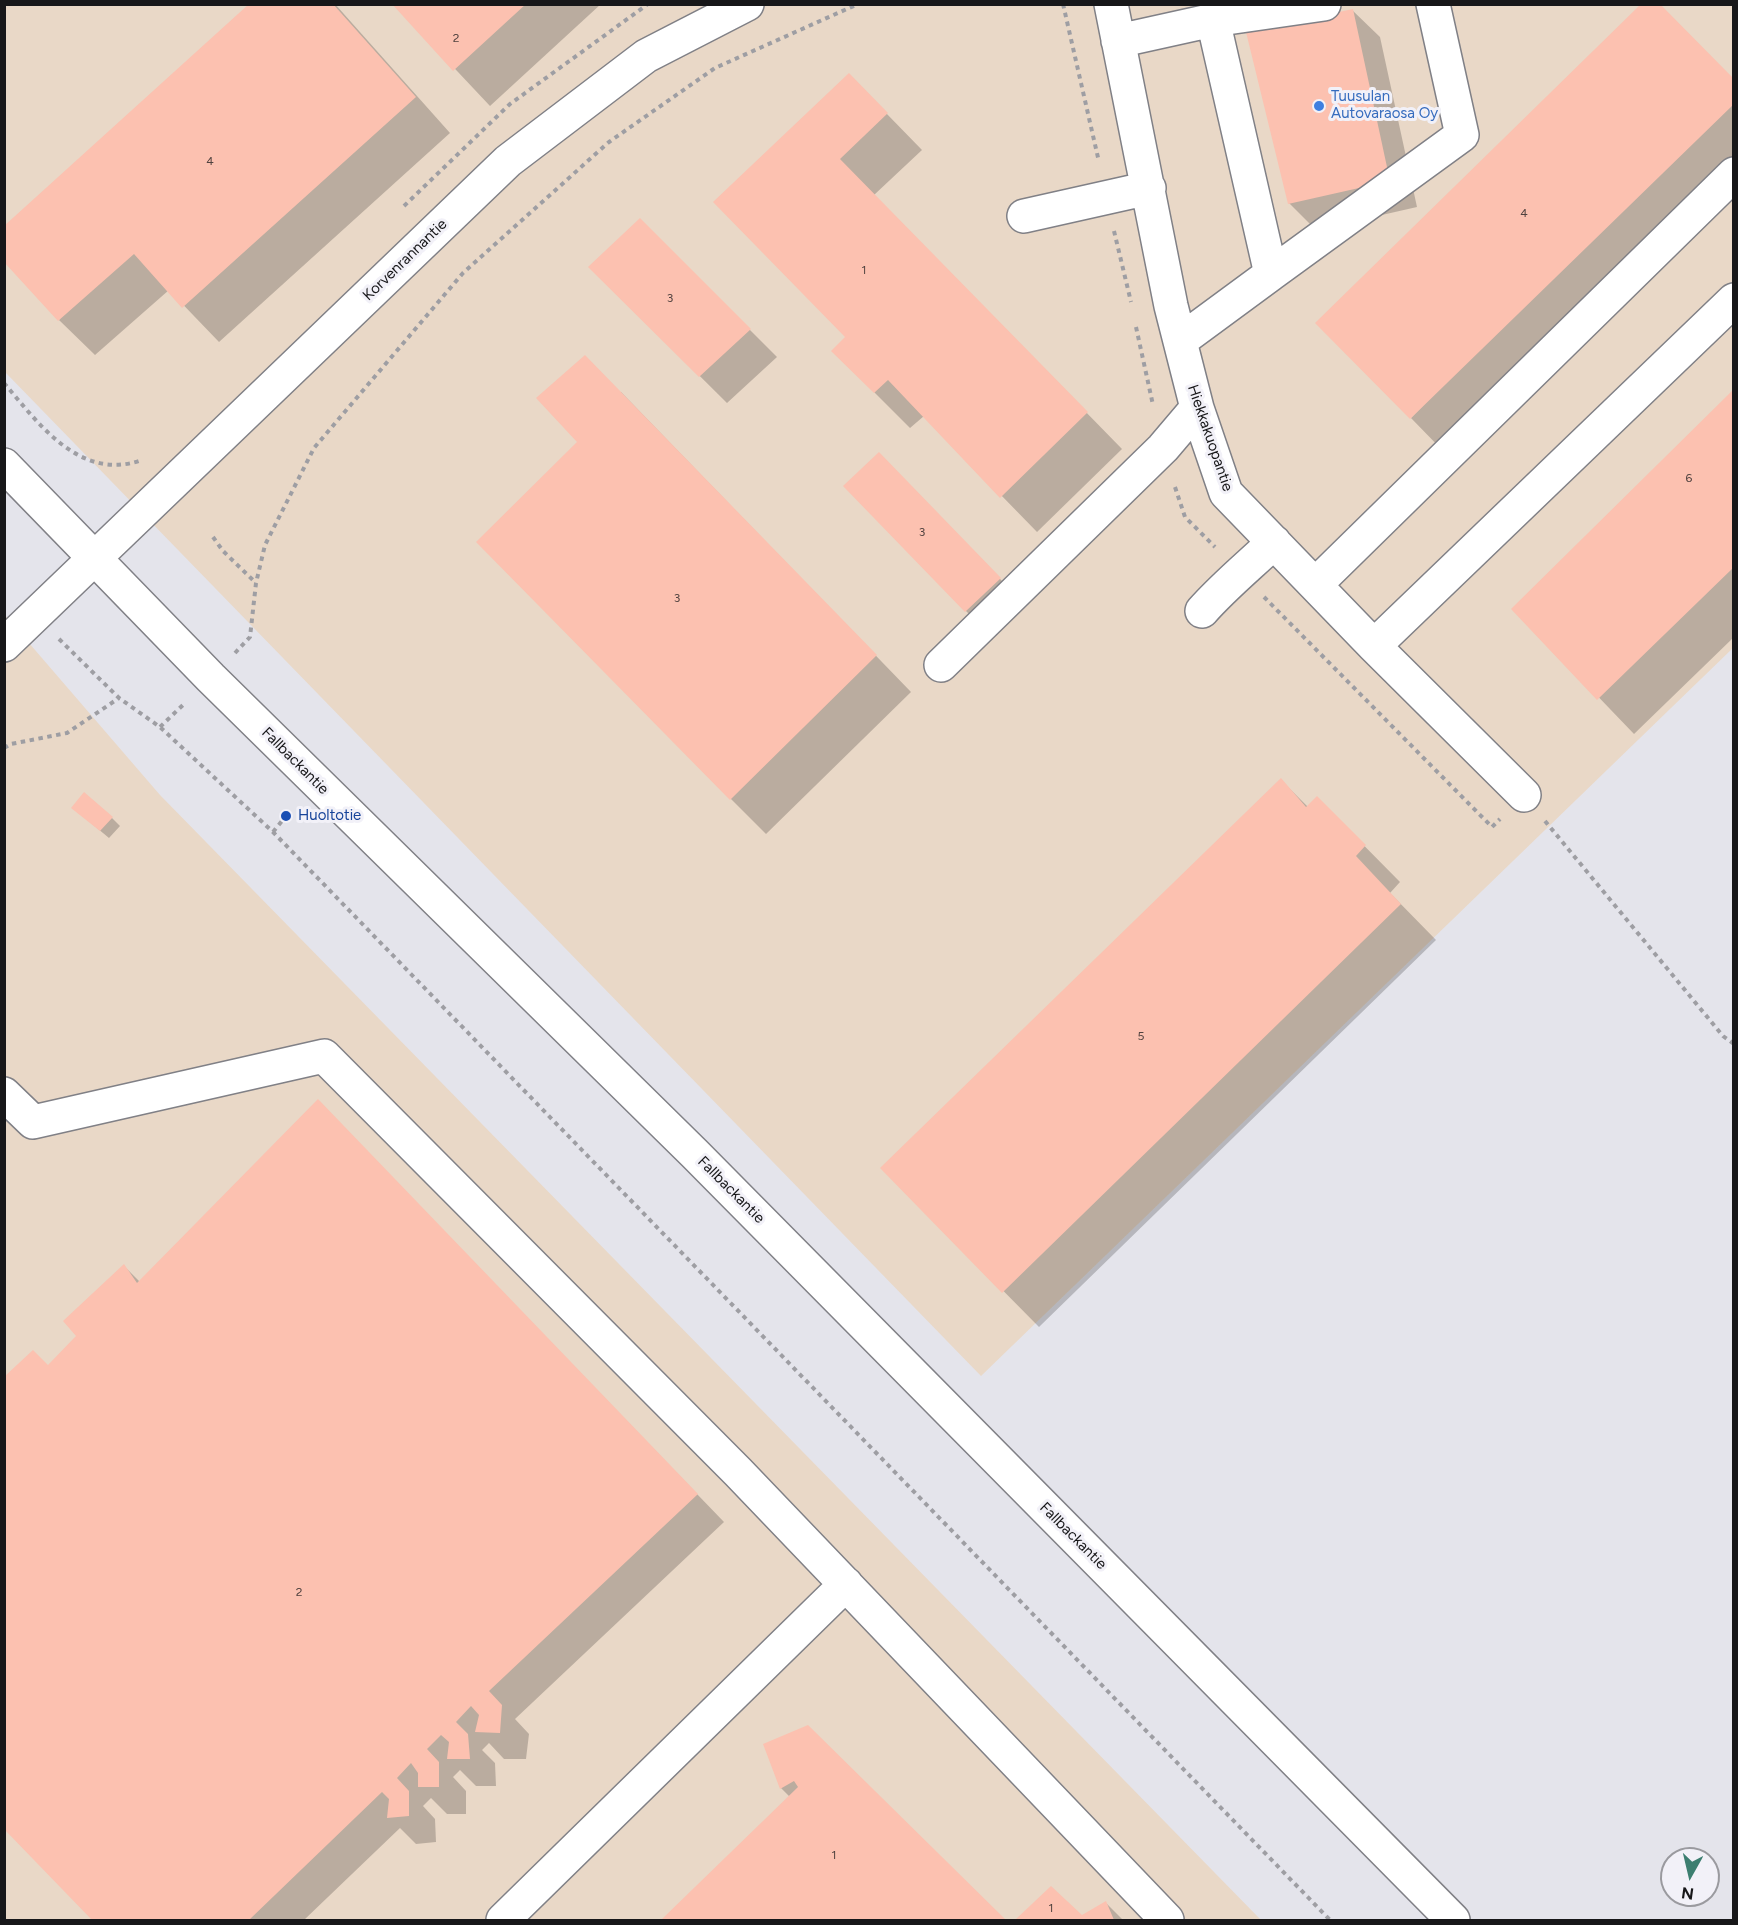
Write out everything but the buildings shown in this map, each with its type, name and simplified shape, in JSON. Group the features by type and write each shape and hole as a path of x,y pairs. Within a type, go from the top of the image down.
{"street":[{"name":"Korvenrannantie","path":"96,558 508,161 646,56 747,4"},
{"name":"Hiekkakuopantie","path":"1111,4 1180,341 1197,408 1226,493 1374,646 1524,795"},
{"path":"1118,41 1213,20 1324,4"},
{"path":"1180,341 1462,135 1433,4"},
{"path":"1213,20 1271,274"},
{"path":"1315,585 1734,174"},
{"path":"1024,216 1149,188"},
{"path":"1374,646 1734,300"},
{"path":"941,665 1163,448 1197,408"},
{"name":"Fallbackantie","path":"4,465 211,678 695,1154 1453,1920"},
{"path":"1202,611 1220,591 1274,542"},
{"path":"4,645 96,558"},
{"path":"4,1094 33,1122 324,1056 738,1472 1167,1920"},
{"path":"503,1920 846,1584"}],"path":[{"path":"160,728 250,637 256,583 266,544 314,448 463,273 609,142 714,68 858,4"},
{"path":"4,383 41,426 65,448 87,460 112,465 141,460"},
{"path":"213,537 223,551 256,583"},
{"path":"34,615 119,698 160,728 273,832 1330,1920"},
{"path":"4,748 11,744 67,733 119,698"},
{"path":"1524,795 1723,1036 1734,1044"},
{"path":"273,832 286,816"}],"shaded area":[{"path":"5,5 1733,5 1733,648 981,1376 5,372"},
{"path":"4,614 160,795 1261,1920 5,1920"}],"place":[{"name":"Tuusulan Autovaraosa Oy","path":"1319,106"},
{"name":"Huoltotie","path":"286,816"}]}
